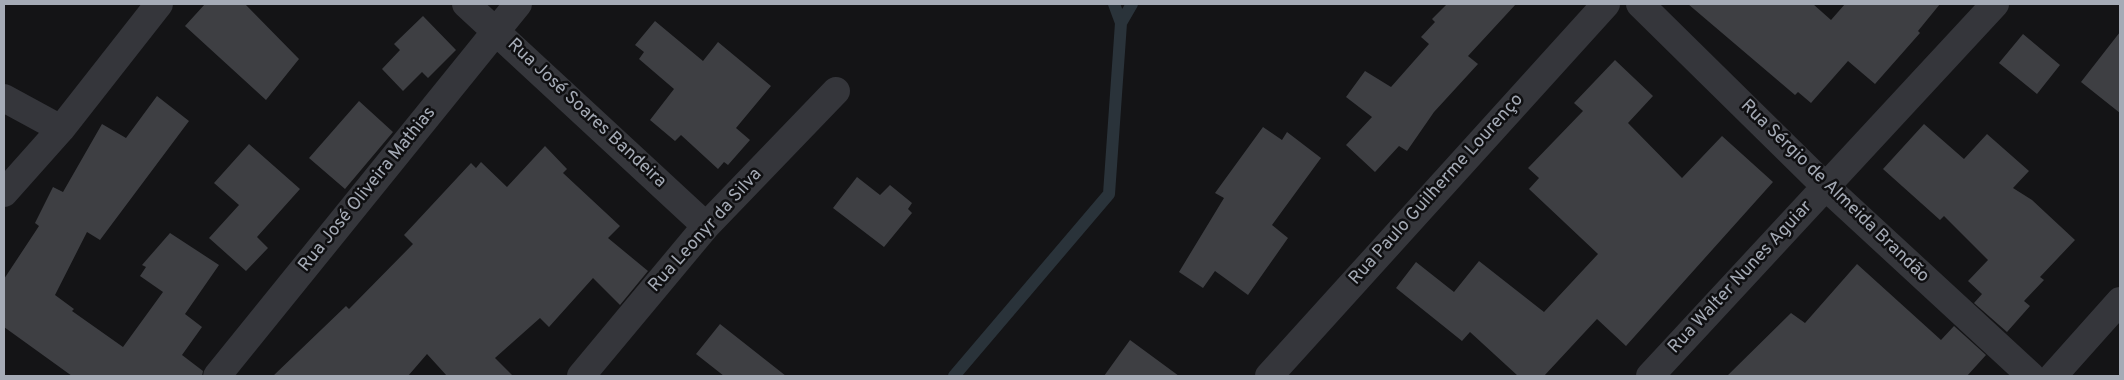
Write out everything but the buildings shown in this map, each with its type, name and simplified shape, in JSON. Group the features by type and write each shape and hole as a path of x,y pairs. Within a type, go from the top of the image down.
{"street":[{"path":"4,193 61,129 159,4"},
{"name":"Rua José Soares Bandeira","path":"466,4 706,226"},
{"name":"Rua José Oliveira Mathias","path":"217,376 518,4"},
{"name":"Rua Paulo Guilherme Lourenço","path":"1269,376 1606,4"},
{"name":"Rua Sérgio de Almeida Brandão","path":"1640,4 1825,186 2031,376"},
{"name":"Rua Walter Nunes Aguiar","path":"1650,376 1996,4"},
{"name":"Rua Leonyr da Silva","path":"581,376 706,226 836,91"},
{"path":"4,98 61,129"},
{"path":"2053,376 2120,301"}],"waterway":[{"path":"1114,4 1121,23"},
{"path":"954,376 1109,194 1121,23 1132,4"}]}
